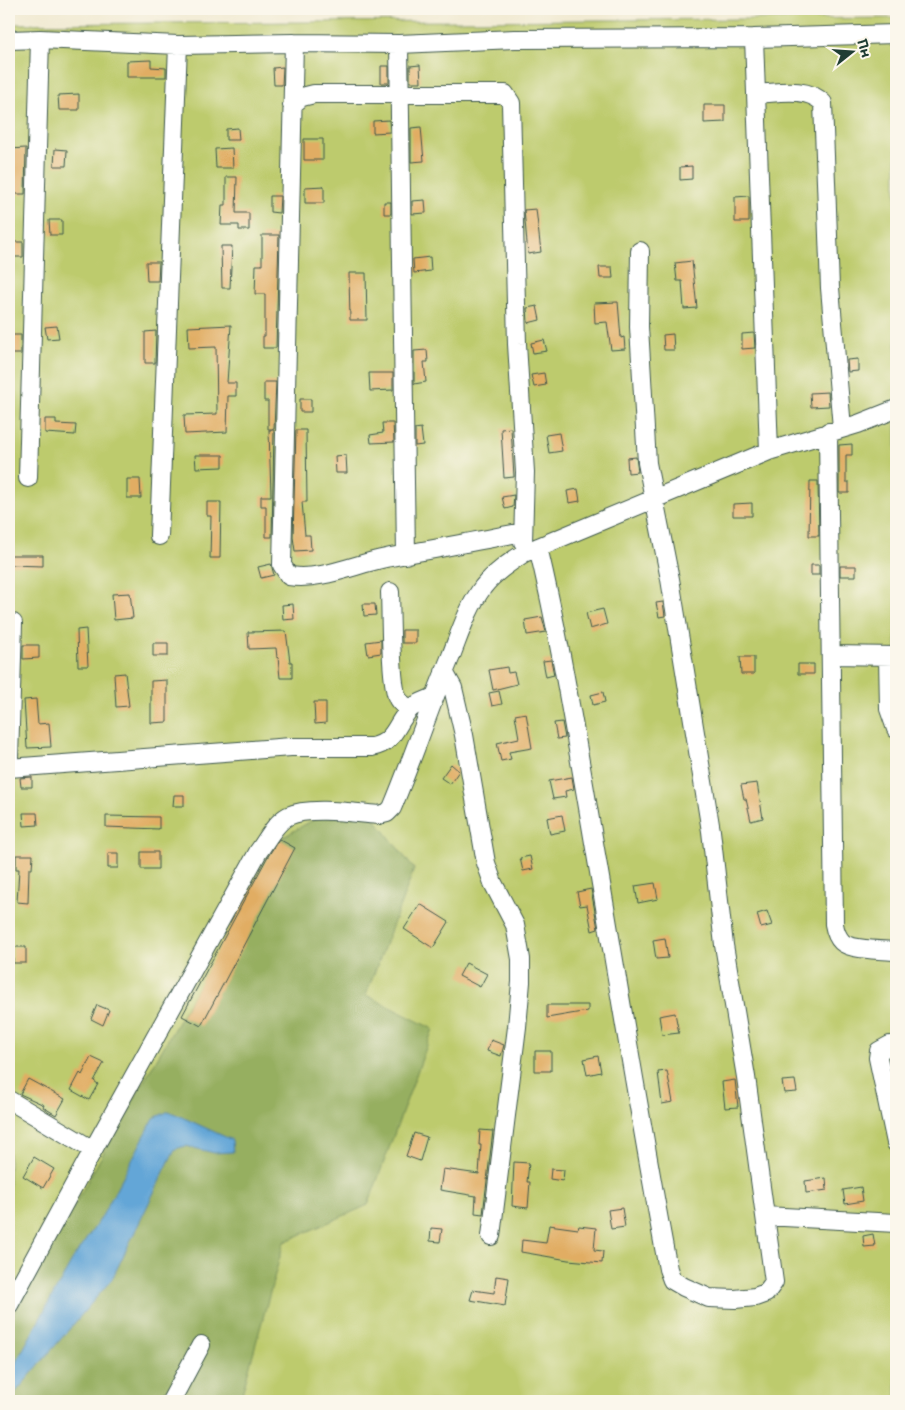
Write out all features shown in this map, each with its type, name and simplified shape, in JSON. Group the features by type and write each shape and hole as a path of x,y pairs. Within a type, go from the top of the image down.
{"street":[{"path":"9,40 40,39 178,45 399,44 514,39 754,38 896,34"},
{"path":"754,38 768,451"},
{"path":"28,478 40,39"},
{"path":"294,43 282,565 289,576 299,578 312,577 386,558 523,532"},
{"path":"399,44 406,555"},
{"path":"159,536 178,45"},
{"path":"756,94 806,93 816,96 823,103 835,430 831,655 834,924 839,939 843,944 853,947 896,951"},
{"path":"292,105 302,97 314,94 505,94 511,103 518,344 525,472 523,532 531,550 560,650 613,950 650,1176 668,1269 672,1280 684,1287 709,1298 735,1300 766,1293 774,1282 746,1077 724,945 711,831 670,579 647,463 639,327 640,251"},
{"path":"9,1305 258,852 277,825 288,816 316,811 379,815 387,813 392,808 467,614 484,587 506,565 531,550 768,451 896,408"},
{"path":"390,592 396,697 401,704 410,709"},
{"path":"9,758 13,623"},
{"path":"831,655 892,656 889,708 896,729"},
{"path":"444,672 453,688 464,735 486,863 493,883 514,925 521,959 518,1018 491,1236"},
{"path":"9,768 291,747 372,747 382,745 388,741 410,709 434,697"},
{"path":"896,1046 890,1045 879,1051 878,1058 896,1143"},
{"path":"9,1100 93,1150"},
{"path":"765,1216 896,1223"},
{"path":"171,1401 201,1345"}],"green space":[{"path":"896,18 896,1401 9,1401 9,24"},
{"path":"372,815 414,869 366,995 433,1029 368,1205 284,1242 240,1401 9,1401 9,1322 132,1102 285,836 318,817"}],"water":[{"path":"169,1111 232,1140 233,1152 214,1153 186,1146 175,1149 112,1279 9,1400 9,1375 74,1257 101,1218 154,1118"}],"building":[{"path":"151,60 151,67 166,68 166,77 127,77 127,61"},
{"path":"420,65 421,82 410,82 410,66"},
{"path":"381,66 389,66 389,83 381,83"},
{"path":"283,67 282,85 274,85 273,68"},
{"path":"79,94 79,110 59,110 58,95"},
{"path":"704,105 725,105 725,122 704,123"},
{"path":"389,120 390,132 373,133 373,121"},
{"path":"421,127 424,161 411,162 411,128"},
{"path":"238,128 239,140 226,140 226,129"},
{"path":"304,139 323,139 323,160 304,160"},
{"path":"26,148 25,194 14,194 14,171 9,172 9,149"},
{"path":"232,148 233,168 216,168 215,149"},
{"path":"55,149 67,150 66,166 54,166"},
{"path":"692,166 692,179 680,180 680,167"},
{"path":"226,177 237,177 236,213 249,213 249,230 239,230 239,225 221,225 222,205 226,205"},
{"path":"324,186 324,203 305,203 305,187"},
{"path":"270,196 280,196 279,213 270,212"},
{"path":"749,196 749,222 735,222 735,197"},
{"path":"425,200 426,213 412,214 412,201"},
{"path":"384,202 391,202 391,214 384,214"},
{"path":"536,209 541,252 528,254 524,210"},
{"path":"49,220 62,220 62,235 50,235"},
{"path":"262,235 279,235 276,348 263,348 263,336 265,336 265,294 255,294 256,265 262,265"},
{"path":"12,242 23,242 23,257 12,257"},
{"path":"221,246 232,246 230,288 222,288"},
{"path":"430,257 431,271 414,273 413,259"},
{"path":"692,261 697,308 684,309 682,281 677,281 675,263"},
{"path":"146,262 159,262 158,281 147,281"},
{"path":"599,267 612,267 613,278 600,278"},
{"path":"349,273 366,273 367,320 350,320"},
{"path":"618,302 621,338 624,337 625,349 611,350 607,322 595,323 594,303"},
{"path":"537,306 540,320 528,323 527,308"},
{"path":"231,325 227,383 236,383 236,396 228,396 227,432 185,434 184,415 217,414 216,347 189,348 188,327"},
{"path":"57,326 59,338 47,339 45,327"},
{"path":"156,331 155,363 145,363 145,332"},
{"path":"754,333 755,348 742,349 742,334"},
{"path":"673,334 674,350 664,350 663,335"},
{"path":"9,335 21,335 21,354 9,354"},
{"path":"544,340 547,351 533,353 531,343"},
{"path":"427,350 428,362 424,362 426,382 414,384 414,351"},
{"path":"858,359 858,371 848,372 847,360"},
{"path":"369,373 393,373 393,390 370,391"},
{"path":"544,373 546,385 534,387 531,375"},
{"path":"264,382 276,382 274,429 268,429 268,401 264,401"},
{"path":"828,392 829,406 811,407 810,393"},
{"path":"300,399 311,399 311,412 300,412"},
{"path":"45,419 56,419 56,424 76,425 75,435 45,433"},
{"path":"382,423 393,423 394,442 371,443 370,435 383,433"},
{"path":"421,428 423,445 415,446 415,429"},
{"path":"511,428 514,477 504,478 501,429"},
{"path":"269,430 274,430 272,537 266,537 266,506 261,506 261,496 271,496"},
{"path":"296,430 306,430 307,502 302,502 305,535 310,535 311,550 295,551 293,537"},
{"path":"559,433 562,451 549,453 546,435"},
{"path":"852,444 852,455 846,455 846,482 849,482 849,493 839,493 839,445"},
{"path":"195,455 223,455 223,467 196,468"},
{"path":"346,455 347,473 336,473 335,456"},
{"path":"636,457 638,472 628,473 627,458"},
{"path":"127,479 140,479 141,498 127,498"},
{"path":"810,481 818,481 819,536 809,536"},
{"path":"578,489 580,501 569,503 567,491"},
{"path":"514,495 513,507 505,509 502,497"},
{"path":"207,502 221,502 220,558 210,558 211,516 207,516"},
{"path":"752,503 752,516 733,516 733,504"},
{"path":"9,555 43,555 43,566 9,565"},
{"path":"271,564 274,575 261,578 258,567"},
{"path":"811,565 819,565 819,575 811,575"},
{"path":"840,566 856,566 856,576 840,576"},
{"path":"130,593 133,618 114,620 112,594"},
{"path":"663,602 665,616 659,617 656,603"},
{"path":"293,604 294,619 283,620 282,605"},
{"path":"363,604 375,604 376,615 364,616"},
{"path":"603,609 607,624 590,629 586,613"},
{"path":"542,617 546,632 527,635 525,620"},
{"path":"86,629 88,666 78,666 77,630"},
{"path":"402,630 416,630 416,643 402,643"},
{"path":"286,631 290,662 292,662 292,678 280,678 276,648 249,649 248,632"},
{"path":"381,640 381,653 368,655 366,642"},
{"path":"153,643 168,643 168,656 153,656"},
{"path":"23,645 39,645 39,658 23,659"},
{"path":"740,657 754,657 754,674 741,674"},
{"path":"551,660 554,675 546,677 543,661"},
{"path":"798,664 814,664 814,674 798,674"},
{"path":"507,667 508,673 514,672 517,684 493,690 489,670"},
{"path":"125,673 129,706 116,707 114,674"},
{"path":"167,680 167,722 151,723 151,681"},
{"path":"499,691 502,704 492,706 489,693"},
{"path":"603,692 605,702 593,705 591,695"},
{"path":"36,699 38,724 49,723 51,747 27,748 24,700"},
{"path":"314,702 326,702 326,723 315,724"},
{"path":"526,713 532,748 509,752 511,759 501,761 497,743 519,738 515,715"},
{"path":"562,722 565,738 557,739 554,723"},
{"path":"451,764 459,771 450,784 441,778"},
{"path":"32,777 32,787 21,787 20,778"},
{"path":"572,777 574,789 565,791 566,797 553,799 549,781"},
{"path":"757,783 763,818 751,821 741,785"},
{"path":"174,795 184,795 184,806 173,806"},
{"path":"23,813 37,813 38,825 24,826"},
{"path":"562,815 565,831 550,834 547,818"},
{"path":"106,816 159,817 159,829 106,827"},
{"path":"279,839 295,848 201,1026 182,1016"},
{"path":"141,852 158,852 158,869 141,869"},
{"path":"108,853 118,853 118,868 108,868"},
{"path":"16,855 33,855 32,869 29,869 28,903 17,902 19,869 16,869"},
{"path":"530,856 533,869 523,871 520,858"},
{"path":"655,883 658,899 638,903 635,886"},
{"path":"591,889 598,929 592,931 587,905 580,906 577,892"},
{"path":"420,904 449,922 433,948 404,929"},
{"path":"767,911 772,925 761,928 757,914"},
{"path":"665,938 668,958 656,959 653,940"},
{"path":"13,947 26,947 26,963 13,963"},
{"path":"466,963 487,974 480,987 459,976"},
{"path":"97,1005 109,1010 103,1025 91,1019"},
{"path":"547,1005 588,1005 588,1011 547,1018"},
{"path":"675,1013 679,1033 662,1035 659,1016"},
{"path":"491,1040 504,1045 501,1056 487,1051"},
{"path":"535,1051 551,1051 551,1071 535,1071"},
{"path":"598,1056 601,1072 587,1075 584,1059"},
{"path":"91,1057 104,1063 94,1081 98,1084 89,1100 71,1090 80,1073 82,1075"},
{"path":"667,1071 673,1102 662,1104 658,1072"},
{"path":"28,1079 65,1099 56,1115 43,1107 44,1105 20,1094"},
{"path":"735,1080 738,1107 725,1108 722,1082"},
{"path":"795,1080 797,1092 784,1093 782,1081"},
{"path":"480,1130 493,1131 483,1214 475,1213 476,1196 440,1190 443,1169 479,1174"},
{"path":"414,1133 427,1137 420,1161 406,1156"},
{"path":"34,1157 54,1169 43,1188 23,1176"},
{"path":"514,1162 529,1163 527,1182 530,1182 528,1208 512,1206"},
{"path":"551,1169 564,1170 563,1181 550,1179"},
{"path":"826,1178 827,1190 806,1193 805,1181"},
{"path":"861,1187 863,1201 845,1204 843,1190"},
{"path":"622,1208 625,1227 611,1229 608,1210"},
{"path":"549,1225 578,1229 579,1226 596,1228 594,1250 603,1251 602,1263 568,1260 521,1252 522,1240 546,1243"},
{"path":"431,1228 442,1229 440,1242 430,1241"},
{"path":"873,1234 875,1246 864,1247 863,1236"},
{"path":"496,1276 509,1278 505,1306 470,1300 473,1290 494,1293"}]}
